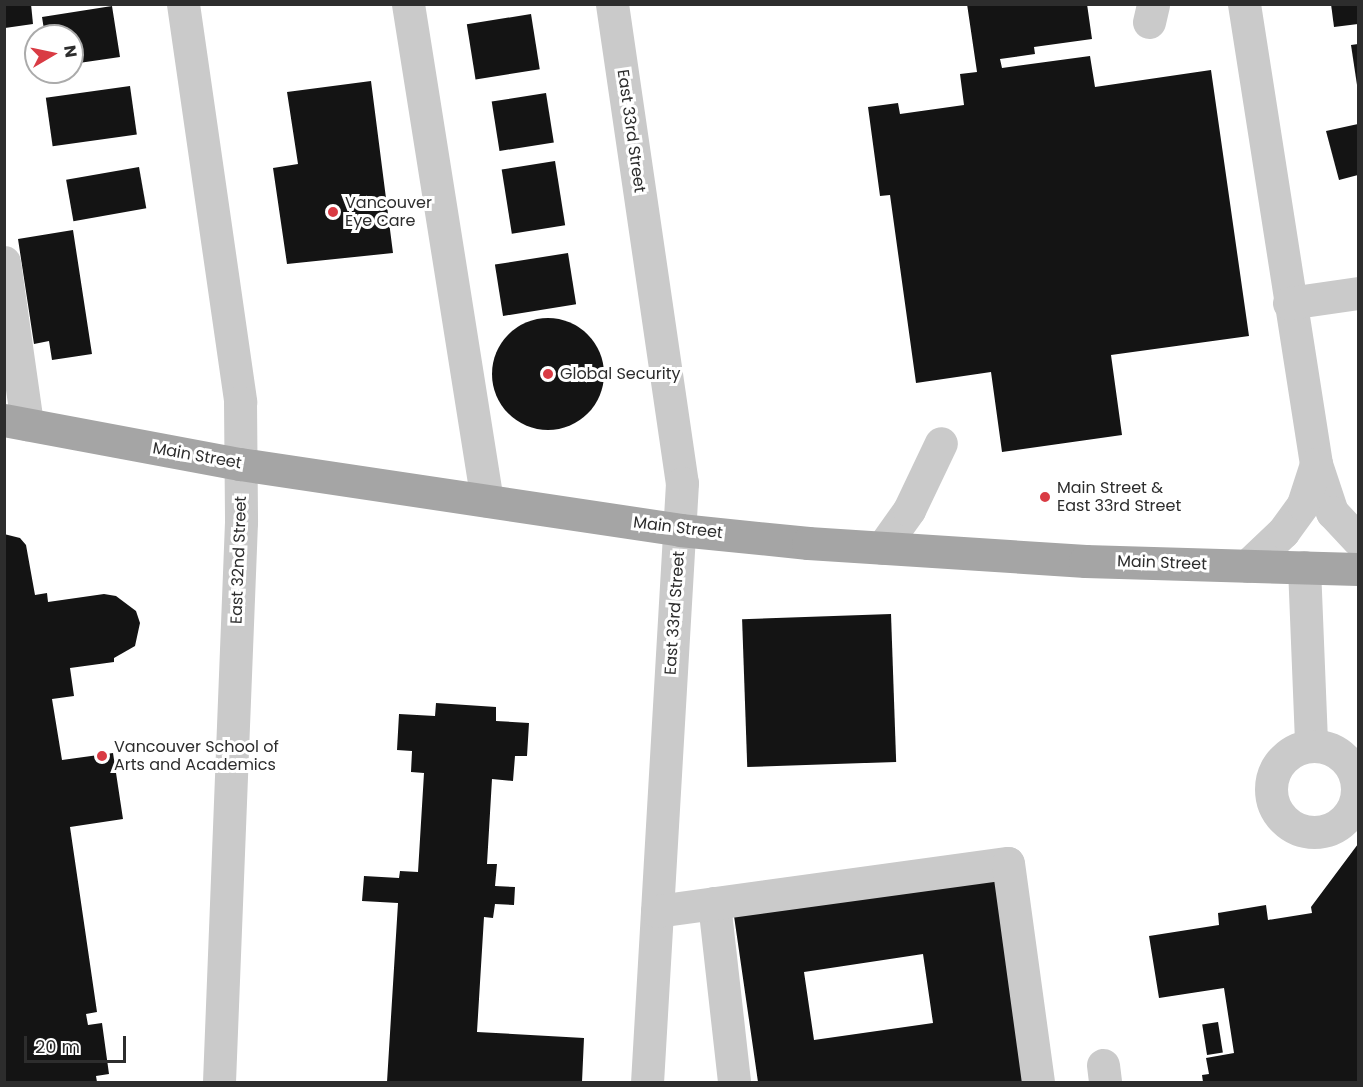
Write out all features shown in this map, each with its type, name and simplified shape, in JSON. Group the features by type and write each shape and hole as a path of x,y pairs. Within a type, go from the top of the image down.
{"main road":[{"name":"Main Street","path":"16,422 240,464 680,530 882,548 1247,566 1359,569"}],"street":[{"name":"East 32nd Street","path":"183,4 240,402 241,522 219,1083"},
{"path":"408,4 487,501"},
{"name":"East 33rd Street","path":"612,4 682,483 647,1083"},
{"path":"1244,4 1316,464 1332,512 1359,540"},
{"path":"4,262 16,422"},
{"path":"1289,303 1359,293"},
{"path":"882,548 909,510 941,444"},
{"path":"1247,566 1283,532 1303,504 1316,464"},
{"path":"1304,567 1311,745"},
{"path":"657,911 1008,863 1038,1083"},
{"path":"714,903 734,1083"}],"building":[{"path":"31,4 33,24 5,28 5,6"},
{"path":"967,4 1087,4 1092,39 1034,47 1035,54 1000,59 1002,68 1090,56 1095,87 1211,70 1249,336 1111,355 1122,435 1002,452 991,372 916,383 890,195 880,196 868,107 898,103 900,114 964,105 960,74 977,72"},
{"path":"1331,4 1358,4 1358,24 1334,27"},
{"path":"112,6 120,57 84,62 84,24 43,24 42,17"},
{"path":"531,14 540,69 476,79 467,24"},
{"path":"1358,44 1358,85 1357,85 1351,45"},
{"name":"Vancouver Eye Care","path":"371,81 393,253 287,264 273,168 298,164 287,92"},
{"path":"130,86 137,135 53,146 46,98"},
{"path":"546,93 554,142 499,151 492,102"},
{"path":"1358,124 1358,175 1339,180 1326,131"},
{"path":"555,161 565,225 512,234 502,169"},
{"path":"139,167 146,208 73,221 66,180"},
{"path":"73,230 92,354 52,360 49,341 34,344 18,239"},
{"path":"568,253 576,304 503,316 495,265"},
{"name":"Global Security","path":"548,318 569,322 588,334 600,353 604,374 600,395 588,414 569,426 548,430 527,426 508,414 496,395 492,374 496,353 508,334 527,322"},
{"path":"4,534 20,538 26,545 35,595 47,593 48,602 104,594 116,596 136,611 140,623 135,646 114,658 114,662 70,668 74,696 52,699 62,760 113,753 123,819 70,827 97,1012 86,1014 88,1025 102,1023 109,1074 96,1076 97,1082 4,1082"},
{"path":"891,614 896,762 747,767 742,619"},
{"path":"436,703 496,707 496,721 529,723 527,756 515,756 513,781 492,779 487,864 497,864 495,886 515,887 514,905 495,904 493,918 484,917 477,1032 584,1038 582,1082 387,1082 398,903 362,901 364,876 399,878 400,871 418,872 424,773 411,772 412,751 397,750 399,714 435,716"},
{"path":"1358,844 1358,1082 1203,1082 1202,1075 1209,1074 1206,1058 1234,1053 1224,988 1159,998 1149,936 1219,925 1218,913 1266,905 1268,920 1312,913 1311,907"},
{"path":"995,878 1025,1082 758,1082 734,916","holes":["923,954 933,1023 814,1040 804,972"]},
{"path":"1218,1022 1223,1053 1207,1055 1202,1025"}],"place":[{"name":"Vancouver Eye Care","path":"333,212"},
{"name":"Global Security","path":"548,374"},
{"name":"Main Street & East 33rd Street","path":"1045,497"},
{"name":"Vancouver School of Arts and Academics","path":"102,756"}]}
